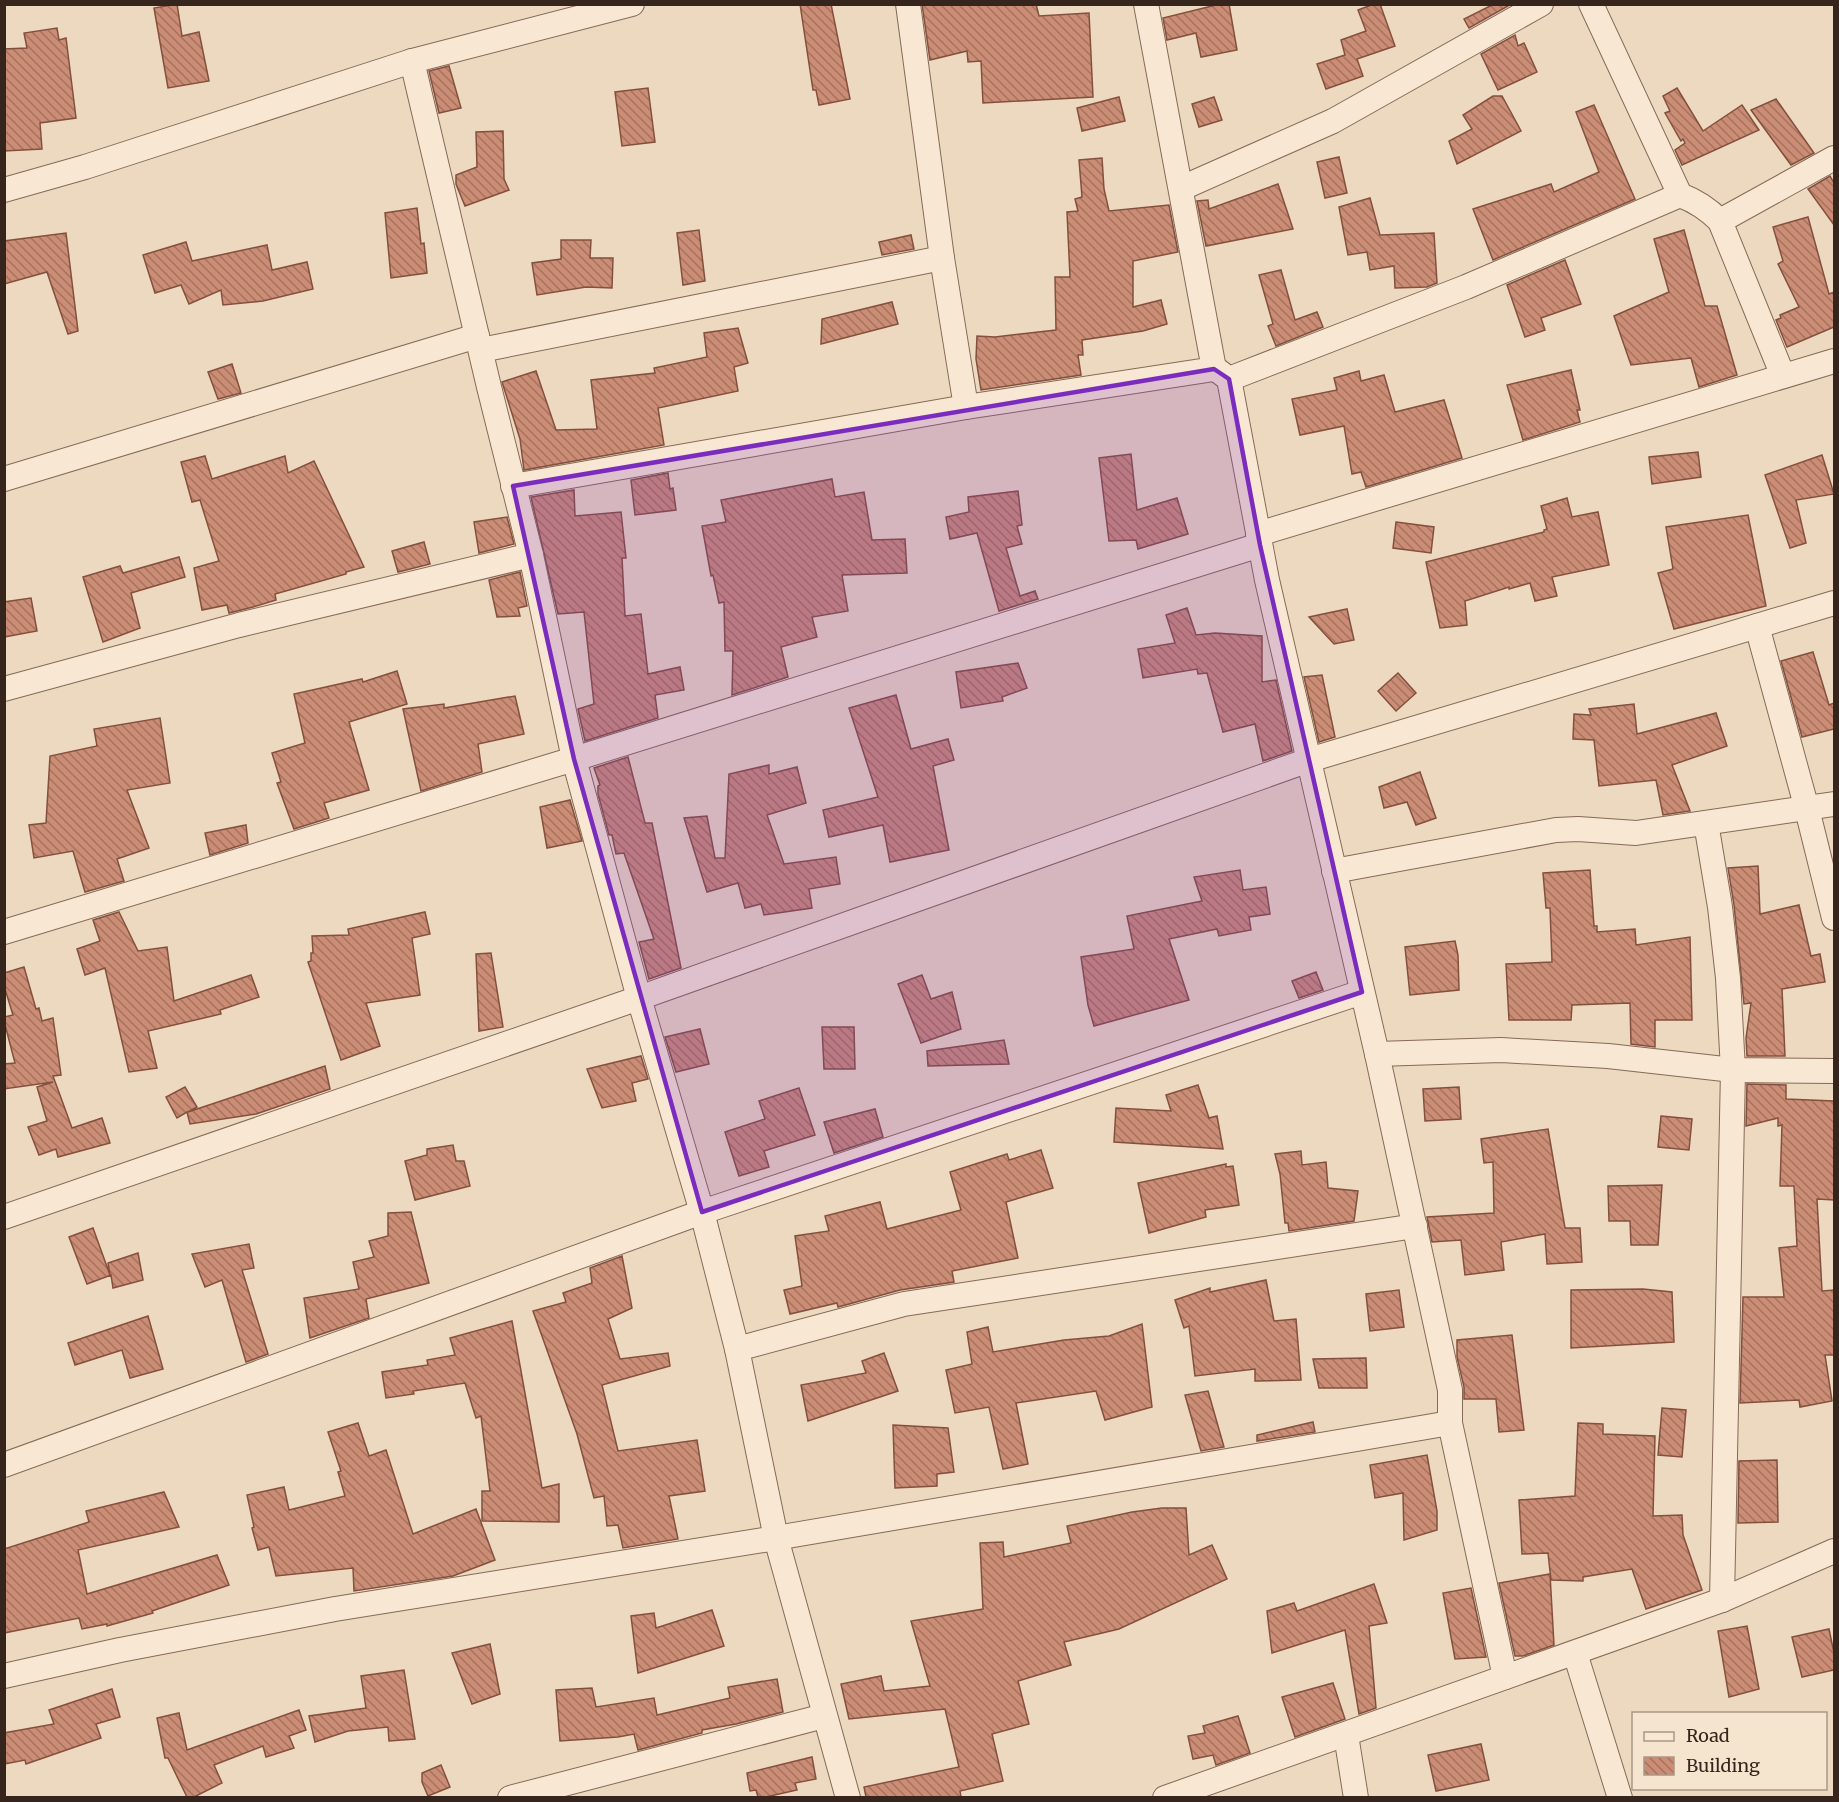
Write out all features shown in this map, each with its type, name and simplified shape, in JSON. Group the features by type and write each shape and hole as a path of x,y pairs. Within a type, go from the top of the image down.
{"street":[{"path":"4,190 85,167 412,61 632,4"},
{"path":"908,4 942,258 966,407"},
{"path":"1146,4 1222,374 1415,1226 1450,1390 1450,1423 1505,1677"},
{"path":"1182,188 1333,121 1541,4"},
{"path":"1591,4 1680,195 1708,209 1720,221 1783,376"},
{"path":"412,61 531,555 574,759 639,998 702,1212 737,1349 776,1538 848,1797"},
{"path":"1720,221 1834,158"},
{"path":"513,486 966,407 1222,374 1466,287 1680,195"},
{"path":"4,479 479,343 942,258"},
{"path":"4,932 574,759 1259,540 1834,361"},
{"path":"4,689 239,624 531,555"},
{"path":"4,1217 639,998 1309,760 1834,603"},
{"path":"1757,626 1834,918"},
{"path":"1335,871 1556,830 1578,829 1636,833 1834,804"},
{"path":"1706,823 1720,907 1728,978 1733,1070 1722,1600"},
{"path":"4,1465 702,1212 1362,992"},
{"path":"1377,1054 1501,1050 1608,1056 1733,1070 1834,1071"},
{"path":"737,1349 904,1304 1415,1226"},
{"path":"4,1676 120,1650 335,1609 776,1538 1450,1423"},
{"path":"1165,1797 1722,1600 1834,1551"},
{"path":"1575,1653 1620,1797"},
{"path":"510,1797 824,1716"},
{"path":"1346,1734 1356,1797"}],"highlighted area":[{"path":"1214,369 1229,379 1260,545 1362,992 702,1212 574,759 513,486"}],"building":[{"path":"177,4 182,36 199,32 209,81 168,88 154,8"},
{"path":"800,4 831,4 850,99 819,105 816,90 813,90"},
{"path":"922,4 1036,4 1039,16 1089,13 1093,97 983,103 981,61 968,62 967,51 930,60"},
{"path":"1220,4 1229,4 1237,50 1201,57 1196,33 1167,40 1163,18"},
{"path":"1380,4 1395,46 1357,59 1363,76 1326,89 1317,64 1345,55 1341,40 1366,31 1358,10"},
{"path":"1494,4 1507,4 1508,6 1469,28 1464,19"},
{"path":"57,28 59,40 66,38 76,118 40,123 42,149 4,151 4,49 27,48 24,33"},
{"path":"1515,35 1518,46 1524,43 1537,72 1498,90 1481,54"},
{"path":"449,66 461,108 439,113 429,71"},
{"path":"648,88 655,142 622,146 615,92"},
{"path":"1677,88 1703,131 1742,105 1759,130 1682,165 1675,150 1685,143 1683,139 1681,141 1665,113 1670,111 1663,96"},
{"path":"1493,96 1502,96 1521,131 1457,164 1449,141 1472,129 1463,115"},
{"path":"1119,97 1125,121 1082,131 1077,108"},
{"path":"1214,97 1222,120 1199,127 1192,104"},
{"path":"1776,99 1814,153 1791,165 1751,110"},
{"path":"1594,105 1635,199 1493,260 1473,209 1551,184 1554,192 1599,172 1576,112"},
{"path":"503,131 504,179 509,190 465,206 456,184 456,175 477,167 476,132"},
{"path":"1339,157 1347,193 1325,198 1317,162"},
{"path":"1102,158 1104,189 1109,211 1169,205 1178,252 1133,261 1133,307 1161,300 1167,324 1143,331 1082,340 1083,355 1078,355 1081,375 981,390 976,359 977,336 995,337 1056,330 1055,277 1070,277 1067,212 1078,211 1075,199 1082,197 1079,160"},
{"path":"1830,176 1834,183 1834,225 1808,189"},
{"path":"1278,184 1293,229 1206,246 1197,201 1208,200 1209,209"},
{"path":"1370,198 1380,235 1434,233 1437,283 1427,287 1395,288 1394,266 1370,270 1367,252 1348,255 1339,207"},
{"path":"417,208 427,273 391,278 385,213"},
{"path":"1808,217 1829,294 1834,292 1834,327 1787,347 1776,320 1781,318 1780,315 1799,307 1778,264 1783,261 1773,227"},
{"path":"699,230 705,281 683,285 677,233"},
{"path":"1684,230 1705,306 1717,306 1737,375 1699,387 1691,358 1631,365 1614,316 1669,292 1654,239"},
{"path":"66,233 78,331 68,334 47,272 4,284 4,241"},
{"path":"911,235 914,249 882,255 879,242"},
{"path":"561,240 591,240 590,258 613,258 612,288 586,287 537,295 532,263 561,259"},
{"path":"186,242 192,261 267,245 272,270 307,262 313,289 263,301 223,305 221,290 189,304 181,285 155,293 143,255"},
{"path":"1565,260 1581,304 1541,318 1545,330 1525,337 1507,285"},
{"path":"1281,270 1295,320 1317,312 1323,327 1276,346 1268,326 1273,324 1259,275"},
{"path":"892,302 898,324 821,344 822,319"},
{"path":"738,328 748,363 734,367 738,391 658,408 664,445 524,470 520,439 502,382 536,371 556,430 597,429 591,380 655,373 654,368 707,357 704,333"},
{"path":"232,364 241,393 218,399 208,372"},
{"path":"1571,370 1580,410 1577,410 1580,422 1523,440 1507,385"},
{"path":"1359,371 1361,381 1384,375 1395,412 1444,400 1462,458 1366,487 1361,472 1352,474 1344,426 1300,435 1292,399 1337,390 1334,378"},
{"path":"1698,452 1701,477 1652,484 1649,457"},
{"path":"1131,454 1137,510 1177,498 1188,534 1138,549 1136,540 1109,541 1099,458"},
{"path":"1822,455 1834,494 1796,500 1806,543 1790,548 1765,475"},
{"path":"205,456 212,479 285,456 288,473 314,461 364,567 275,594 276,600 253,607 229,613 227,605 202,610 194,568 219,561 200,500 192,502 181,462"},
{"path":"668,473 676,510 635,515 631,480"},
{"path":"832,479 835,497 864,492 872,540 905,539 907,573 842,575 848,611 812,617 817,637 781,647 788,677 732,695 733,651 725,651 724,602 719,603 713,575 711,576 702,526 726,522 721,500"},
{"path":"574,490 575,516 621,512 626,558 622,558 625,616 641,614 648,674 680,667 684,690 655,695 658,718 585,741 578,709 594,704 584,612 558,614 531,497"},
{"path":"1018,491 1022,525 1017,526 1022,544 1006,548 1020,596 1035,591 1038,599 999,611 977,533 950,539 946,517 969,512 968,497"},
{"path":"1567,498 1572,517 1598,512 1609,565 1552,577 1557,596 1535,601 1530,583 1465,601 1467,625 1440,628 1426,562 1544,532 1547,529 1541,506"},
{"path":"1748,515 1766,606 1674,629 1658,573 1673,569 1666,527"},
{"path":"507,517 514,544 479,553 474,522"},
{"path":"1396,522 1434,527 1431,553 1393,548"},
{"path":"424,542 430,564 398,572 392,551"},
{"path":"179,557 185,577 131,593 140,628 103,642 83,577 120,566 123,573"},
{"path":"520,572 527,606 518,608 520,616 497,617 489,580"},
{"path":"31,598 37,631 4,637 4,602"},
{"path":"1187,608 1196,635 1215,633 1262,636 1262,682 1276,680 1292,751 1263,761 1255,724 1223,732 1207,673 1198,674 1197,669 1143,678 1138,649 1175,643 1166,615"},
{"path":"1347,609 1354,640 1334,644 1309,617"},
{"path":"1813,652 1829,705 1834,703 1834,729 1802,737 1781,661"},
{"path":"1018,663 1027,688 1002,697 1003,701 961,708 956,672"},
{"path":"397,671 407,704 349,722 369,790 324,803 329,818 294,829 277,783 281,782 272,753 305,743 294,694 362,679 363,682"},
{"path":"1398,673 1416,693 1396,711 1378,691"},
{"path":"1322,675 1335,737 1319,742 1304,677"},
{"path":"896,695 911,749 948,739 954,760 933,766 949,850 890,862 883,825 829,837 823,810 878,797 849,708"},
{"path":"515,696 524,734 478,744 482,772 421,791 403,709 444,704 444,708"},
{"path":"1634,704 1637,734 1716,713 1727,746 1672,765 1690,811 1663,815 1656,780 1599,786 1594,740 1573,739 1574,714 1591,715 1589,709"},
{"path":"160,718 170,783 127,790 149,848 117,859 124,881 85,892 73,851 34,858 29,825 46,823 50,756 97,746 94,729"},
{"path":"628,757 645,823 652,823 681,968 649,979 639,942 654,939 624,853 616,854 612,835 609,835 598,794 600,785 594,768"},
{"path":"769,765 769,774 797,767 806,803 767,815 784,864 836,857 840,884 809,889 812,908 764,915 761,904 745,908 738,883 707,892 684,818 707,816 715,858 725,858 729,774"},
{"path":"1420,772 1436,818 1416,825 1407,802 1384,808 1379,787"},
{"path":"570,800 582,841 547,848 540,807"},
{"path":"246,825 248,843 210,855 205,833"},
{"path":"1758,866 1760,914 1799,905 1811,956 1820,954 1825,982 1782,989 1785,1056 1747,1056 1746,1038 1751,1003 1744,1004 1728,868"},
{"path":"1240,870 1243,890 1266,887 1270,914 1249,917 1251,930 1219,936 1217,929 1169,939 1189,1000 1094,1026 1088,1005 1081,957 1134,949 1127,916 1202,901 1194,877"},
{"path":"1590,870 1594,926 1597,926 1597,932 1635,929 1636,945 1690,937 1692,1020 1655,1020 1655,1047 1631,1044 1630,1003 1572,1005 1571,1020 1509,1020 1506,964 1552,962 1550,908 1546,908 1543,873"},
{"path":"119,912 138,951 167,947 174,1001 251,975 259,997 220,1010 221,1014 148,1031 157,1068 129,1072 105,968 85,975 77,949 100,941 93,920"},
{"path":"425,912 430,934 412,938 420,995 366,1003 380,1046 341,1060 308,962 311,961 311,953 313,953 312,936 349,935 348,929"},
{"path":"1455,941 1458,955 1459,990 1410,995 1405,947"},
{"path":"491,953 503,1027 479,1031 476,954"},
{"path":"24,967 36,1009 39,1008 42,1021 53,1018 61,1075 53,1076 72,1128 102,1118 110,1143 58,1157 56,1149 39,1155 28,1127 47,1121 37,1087 53,1082 4,1089 4,1064 15,1063 4,1021 4,1017 13,1015 4,986 4,973"},
{"path":"1316,972 1323,990 1299,998 1292,981"},
{"path":"922,975 931,999 952,992 961,1029 921,1043 898,984"},
{"path":"822,1027 854,1027 855,1069 824,1069"},
{"path":"700,1029 709,1064 676,1072 665,1037"},
{"path":"1004,1040 1009,1064 928,1066 927,1051"},
{"path":"641,1056 648,1079 632,1083 636,1101 602,1108 587,1069"},
{"path":"325,1066 330,1089 256,1114 190,1124 187,1112 177,1118 166,1097 185,1087 197,1107 188,1112"},
{"path":"1747,1084 1786,1085 1786,1099 1834,1101 1834,1200 1817,1199 1822,1291 1834,1290 1834,1355 1825,1355 1832,1401 1800,1407 1799,1400 1740,1403 1743,1297 1784,1297 1779,1248 1797,1246 1794,1186 1780,1186 1782,1125 1778,1126 1778,1118 1746,1126"},
{"path":"1198,1085 1209,1118 1217,1116 1223,1149 1114,1142 1116,1108 1171,1111 1166,1095"},
{"path":"1459,1087 1461,1119 1425,1121 1423,1089"},
{"path":"799,1088 815,1135 764,1151 769,1167 739,1176 725,1132 765,1119 759,1101"},
{"path":"875,1109 883,1137 834,1153 824,1122"},
{"path":"1661,1116 1692,1119 1689,1150 1658,1147"},
{"path":"1548,1129 1565,1228 1580,1228 1582,1262 1547,1264 1545,1234 1501,1242 1504,1270 1465,1275 1461,1240 1432,1242 1427,1217 1494,1213 1493,1162 1484,1163 1481,1139"},
{"path":"453,1145 456,1161 464,1161 470,1186 415,1200 405,1161 427,1155 427,1149"},
{"path":"1041,1150 1053,1188 1006,1202 1018,1258 952,1271 954,1282 900,1290 838,1307 837,1303 790,1314 784,1290 802,1286 795,1236 829,1231 825,1216 880,1202 887,1229 961,1210 950,1172 1007,1154 1009,1160"},
{"path":"1301,1151 1302,1165 1326,1162 1328,1188 1358,1191 1354,1221 1289,1231 1288,1223 1285,1223 1280,1174 1275,1154"},
{"path":"1226,1164 1226,1167 1233,1166 1239,1205 1205,1210 1206,1217 1149,1233 1138,1183"},
{"path":"1662,1185 1658,1245 1631,1245 1630,1221 1609,1221 1608,1186"},
{"path":"411,1212 429,1283 366,1299 369,1318 310,1338 304,1298 359,1289 353,1262 374,1257 369,1241 388,1236 388,1213"},
{"path":"93,1228 110,1275 108,1263 138,1253 143,1280 113,1288 111,1275 87,1284 69,1237"},
{"path":"249,1244 254,1268 242,1270 268,1354 246,1362 222,1280 205,1287 192,1254"},
{"path":"622,1256 632,1308 608,1319 620,1359 668,1353 670,1366 602,1385 618,1451 697,1440 705,1491 669,1496 678,1539 623,1548 618,1525 607,1526 604,1496 594,1498 577,1434 533,1311 566,1302 563,1293 592,1283 590,1268"},
{"path":"1266,1280 1274,1321 1296,1319 1301,1380 1255,1381 1255,1369 1195,1376 1189,1326 1184,1328 1175,1300 1210,1288 1210,1292"},
{"path":"1643,1289 1672,1292 1674,1342 1571,1348 1571,1290"},
{"path":"1399,1290 1404,1327 1370,1331 1366,1294"},
{"path":"148,1316 163,1369 130,1378 122,1350 75,1365 68,1343"},
{"path":"512,1321 542,1488 559,1484 559,1522 482,1521 482,1491 490,1491 481,1416 476,1418 465,1383 413,1391 414,1394 386,1398 382,1372 428,1365 427,1360 455,1355 450,1338"},
{"path":"1142,1324 1152,1407 1105,1420 1096,1391 1016,1403 1028,1464 1003,1469 989,1407 955,1413 946,1370 972,1364 967,1332 988,1327 993,1352 1064,1340 1109,1336"},
{"path":"1512,1335 1524,1430 1499,1432 1496,1399 1464,1399 1464,1387 1457,1357 1457,1340"},
{"path":"884,1353 898,1391 808,1421 801,1385 866,1373 862,1361"},
{"path":"1366,1358 1367,1388 1319,1388 1313,1359"},
{"path":"1208,1391 1224,1447 1201,1451 1185,1395"},
{"path":"1662,1408 1686,1410 1682,1457 1658,1455"},
{"path":"1313,1422 1315,1432 1257,1441 1257,1435"},
{"path":"358,1423 369,1456 386,1450 413,1534 476,1509 495,1560 453,1576 354,1591 353,1568 276,1576 269,1547 258,1550 247,1495 284,1487 289,1510 345,1496 338,1472 341,1471 328,1432"},
{"path":"1578,1423 1603,1424 1603,1434 1655,1436 1653,1516 1682,1515 1683,1535 1702,1590 1646,1609 1632,1569 1583,1577 1583,1581 1551,1580 1548,1553 1522,1554 1519,1500 1575,1496"},
{"path":"893,1425 948,1428 954,1472 937,1474 937,1486 895,1488"},
{"path":"1427,1455 1437,1511 1437,1530 1404,1540 1403,1493 1375,1498 1370,1465"},
{"path":"1777,1460 1778,1522 1738,1523 1739,1461"},
{"path":"164,1492 179,1527 78,1550 87,1594 217,1555 229,1585 152,1611 153,1613 107,1626 107,1624 82,1629 79,1618 4,1633 4,1549 89,1522 86,1511"},
{"path":"1162,1508 1186,1508 1189,1555 1212,1545 1227,1579 1119,1629 1064,1642 1071,1665 1018,1681 1029,1724 992,1734 1003,1781 960,1791 961,1797 866,1797 864,1787 959,1767 945,1709 849,1719 841,1684 881,1676 884,1691 930,1686 911,1621 983,1609 980,1543 1003,1542 1004,1557 1071,1543 1067,1526"},
{"path":"1550,1574 1554,1645 1523,1656 1515,1656 1499,1583"},
{"path":"1374,1584 1387,1623 1369,1626 1376,1708 1359,1714 1345,1630 1272,1653 1267,1611 1294,1603 1297,1611"},
{"path":"1471,1588 1486,1657 1455,1659 1443,1593"},
{"path":"712,1610 724,1646 638,1673 631,1616 654,1613 656,1628"},
{"path":"1747,1626 1759,1689 1729,1697 1718,1631"},
{"path":"1829,1629 1834,1653 1834,1670 1802,1677 1792,1637"},
{"path":"490,1644 500,1694 472,1704 452,1653"},
{"path":"404,1670 415,1739 389,1741 388,1727 348,1731 315,1742 309,1716 366,1708 361,1676"},
{"path":"777,1679 783,1712 702,1730 702,1733 638,1750 634,1734 560,1741 556,1690 592,1688 596,1707 654,1698 657,1715 730,1698 728,1687"},
{"path":"1333,1683 1345,1719 1295,1737 1282,1697"},
{"path":"112,1689 120,1717 96,1724 101,1738 26,1764 25,1760 4,1764 4,1733 54,1724 49,1710"},
{"path":"299,1710 306,1730 289,1736 294,1748 266,1757 263,1746 214,1765 222,1783 194,1797 187,1797 168,1758 165,1758 157,1718 179,1713 187,1750"},
{"path":"1238,1716 1250,1753 1216,1765 1213,1755 1193,1759 1188,1736 1205,1733 1203,1726"},
{"path":"1481,1744 1489,1780 1436,1791 1428,1755"},
{"path":"812,1757 816,1779 795,1783 797,1790 766,1797 758,1797 756,1790 750,1791 747,1773"},
{"path":"441,1765 450,1787 428,1796 422,1782 422,1773"}]}
